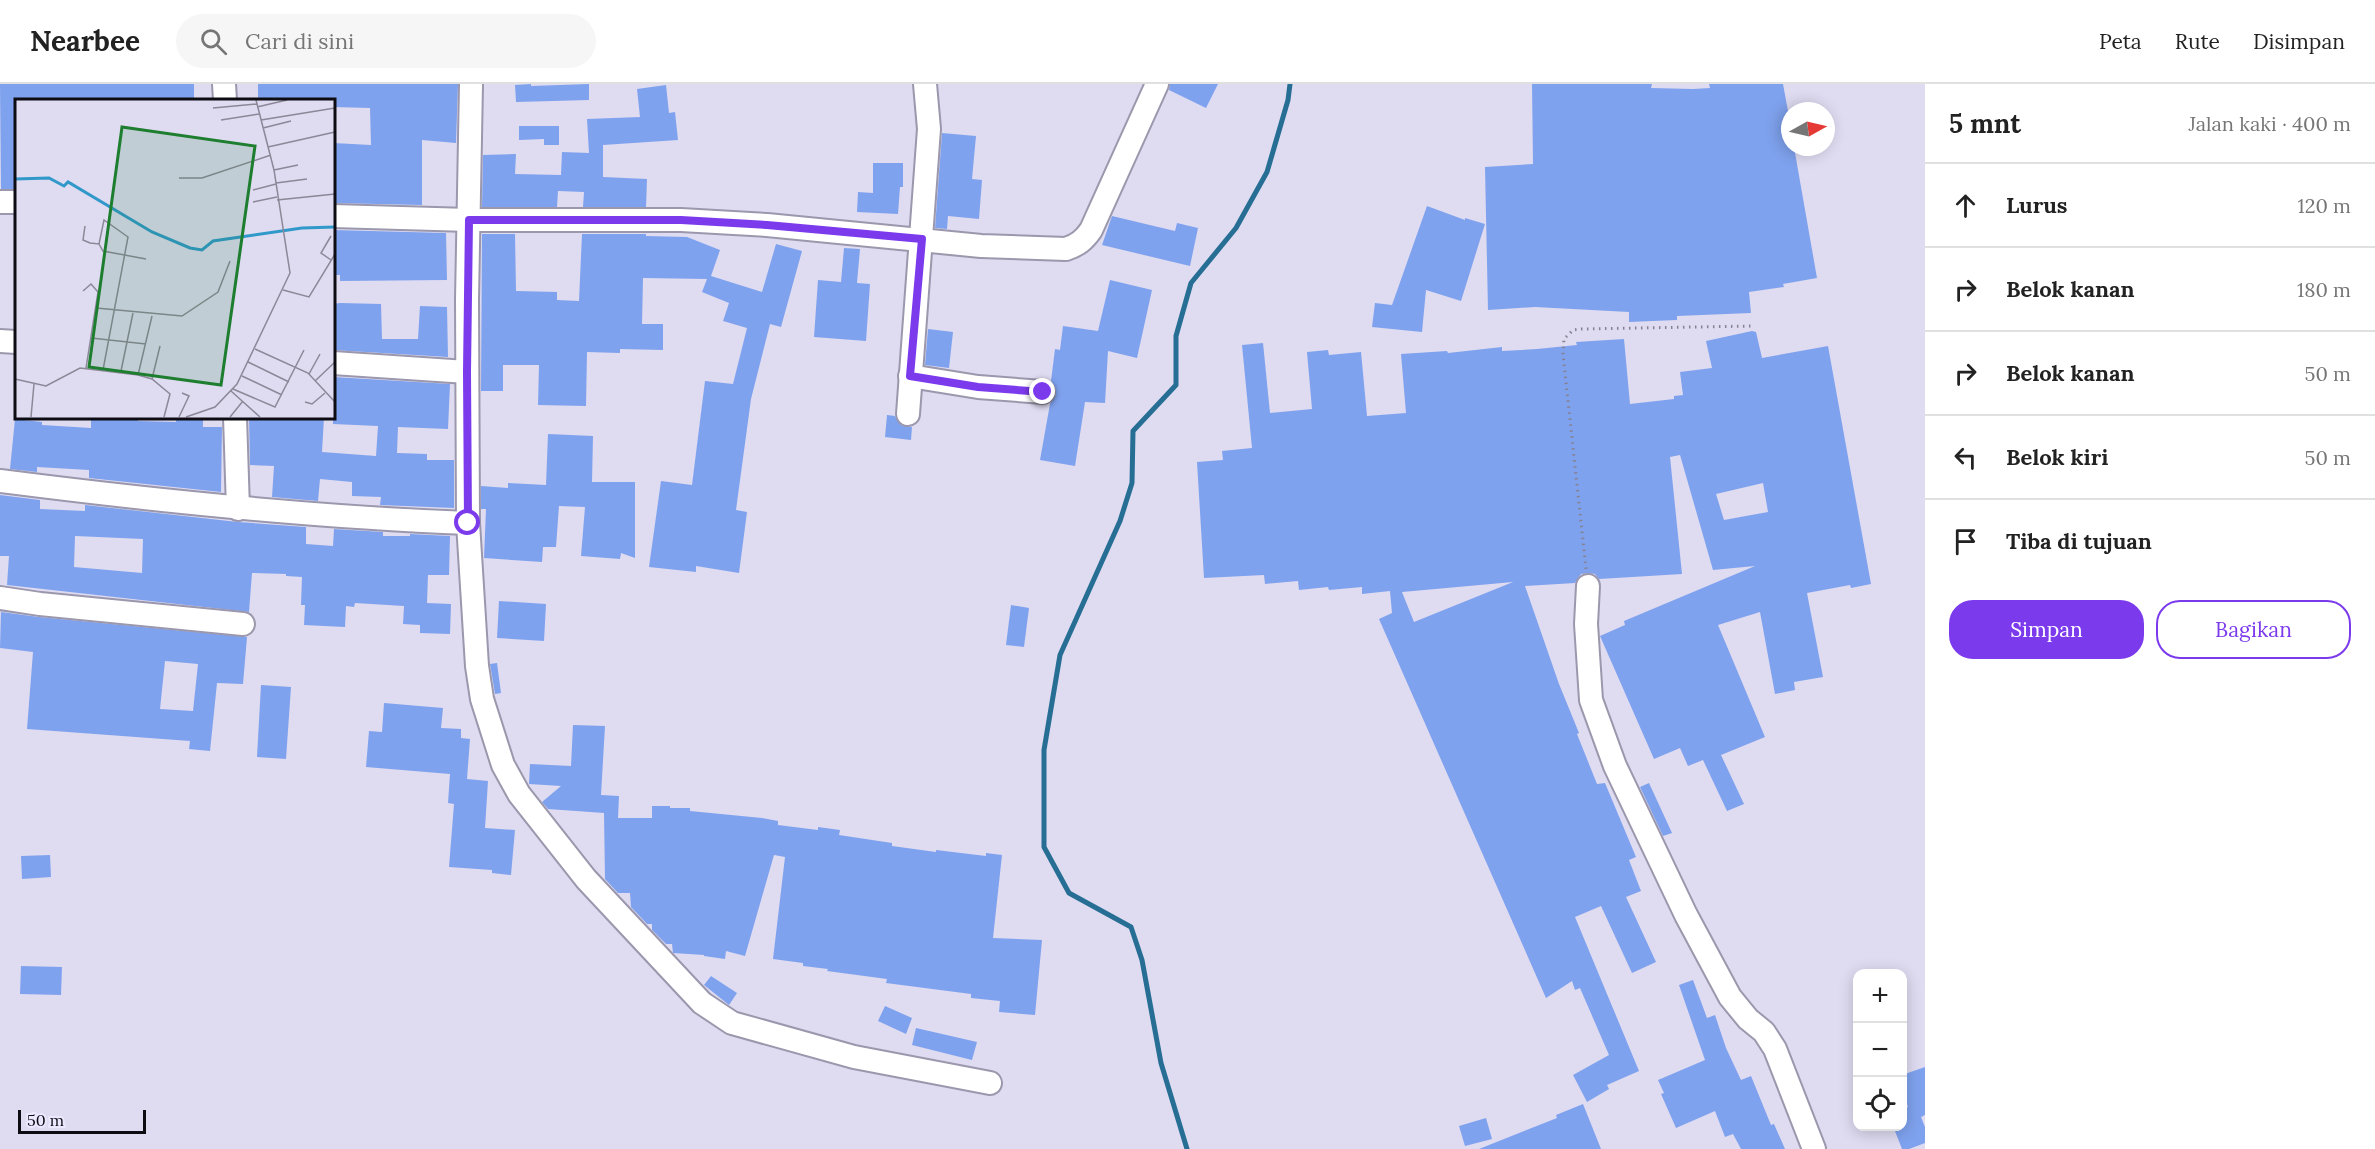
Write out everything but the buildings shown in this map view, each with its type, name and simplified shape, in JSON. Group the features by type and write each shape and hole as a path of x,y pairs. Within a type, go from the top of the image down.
{"street":[{"path":"224,84 225,99"},
{"path":"471,84 467,372 468,523 477,666 482,699 503,765 519,794 586,879 702,1003 732,1023 854,1057 990,1083"},
{"path":"908,414 929,129 925,84"},
{"path":"334,216 469,220 681,220 767,225 981,246 1066,249 1076,246 1091,230 1156,84"},
{"path":"0,341 15,342"},
{"path":"334,363 467,372"},
{"path":"910,376 978,387 1043,392"},
{"path":"235,418 238,509"},
{"path":"0,481 238,509 361,519 468,523"},
{"path":"1588,586 1586,624 1591,700 1615,766 1686,915 1730,997 1748,1019 1764,1032 1775,1049 1814,1149"},
{"path":"0,598 243,624"}],"path":[{"path":"1588,586 1563,354 1564,339 1573,330 1582,329 1753,326"}],"waterway":[{"path":"1187,1149 1161,1063 1142,960 1131,927 1069,893 1044,847 1044,750 1060,655 1120,521 1132,483 1133,431 1176,385 1176,336 1191,283 1236,228 1267,172 1288,100 1290,84"}],"route":[{"path":"468,523 469,220 681,220 922,239 910,376 978,387 1043,392"}]}
